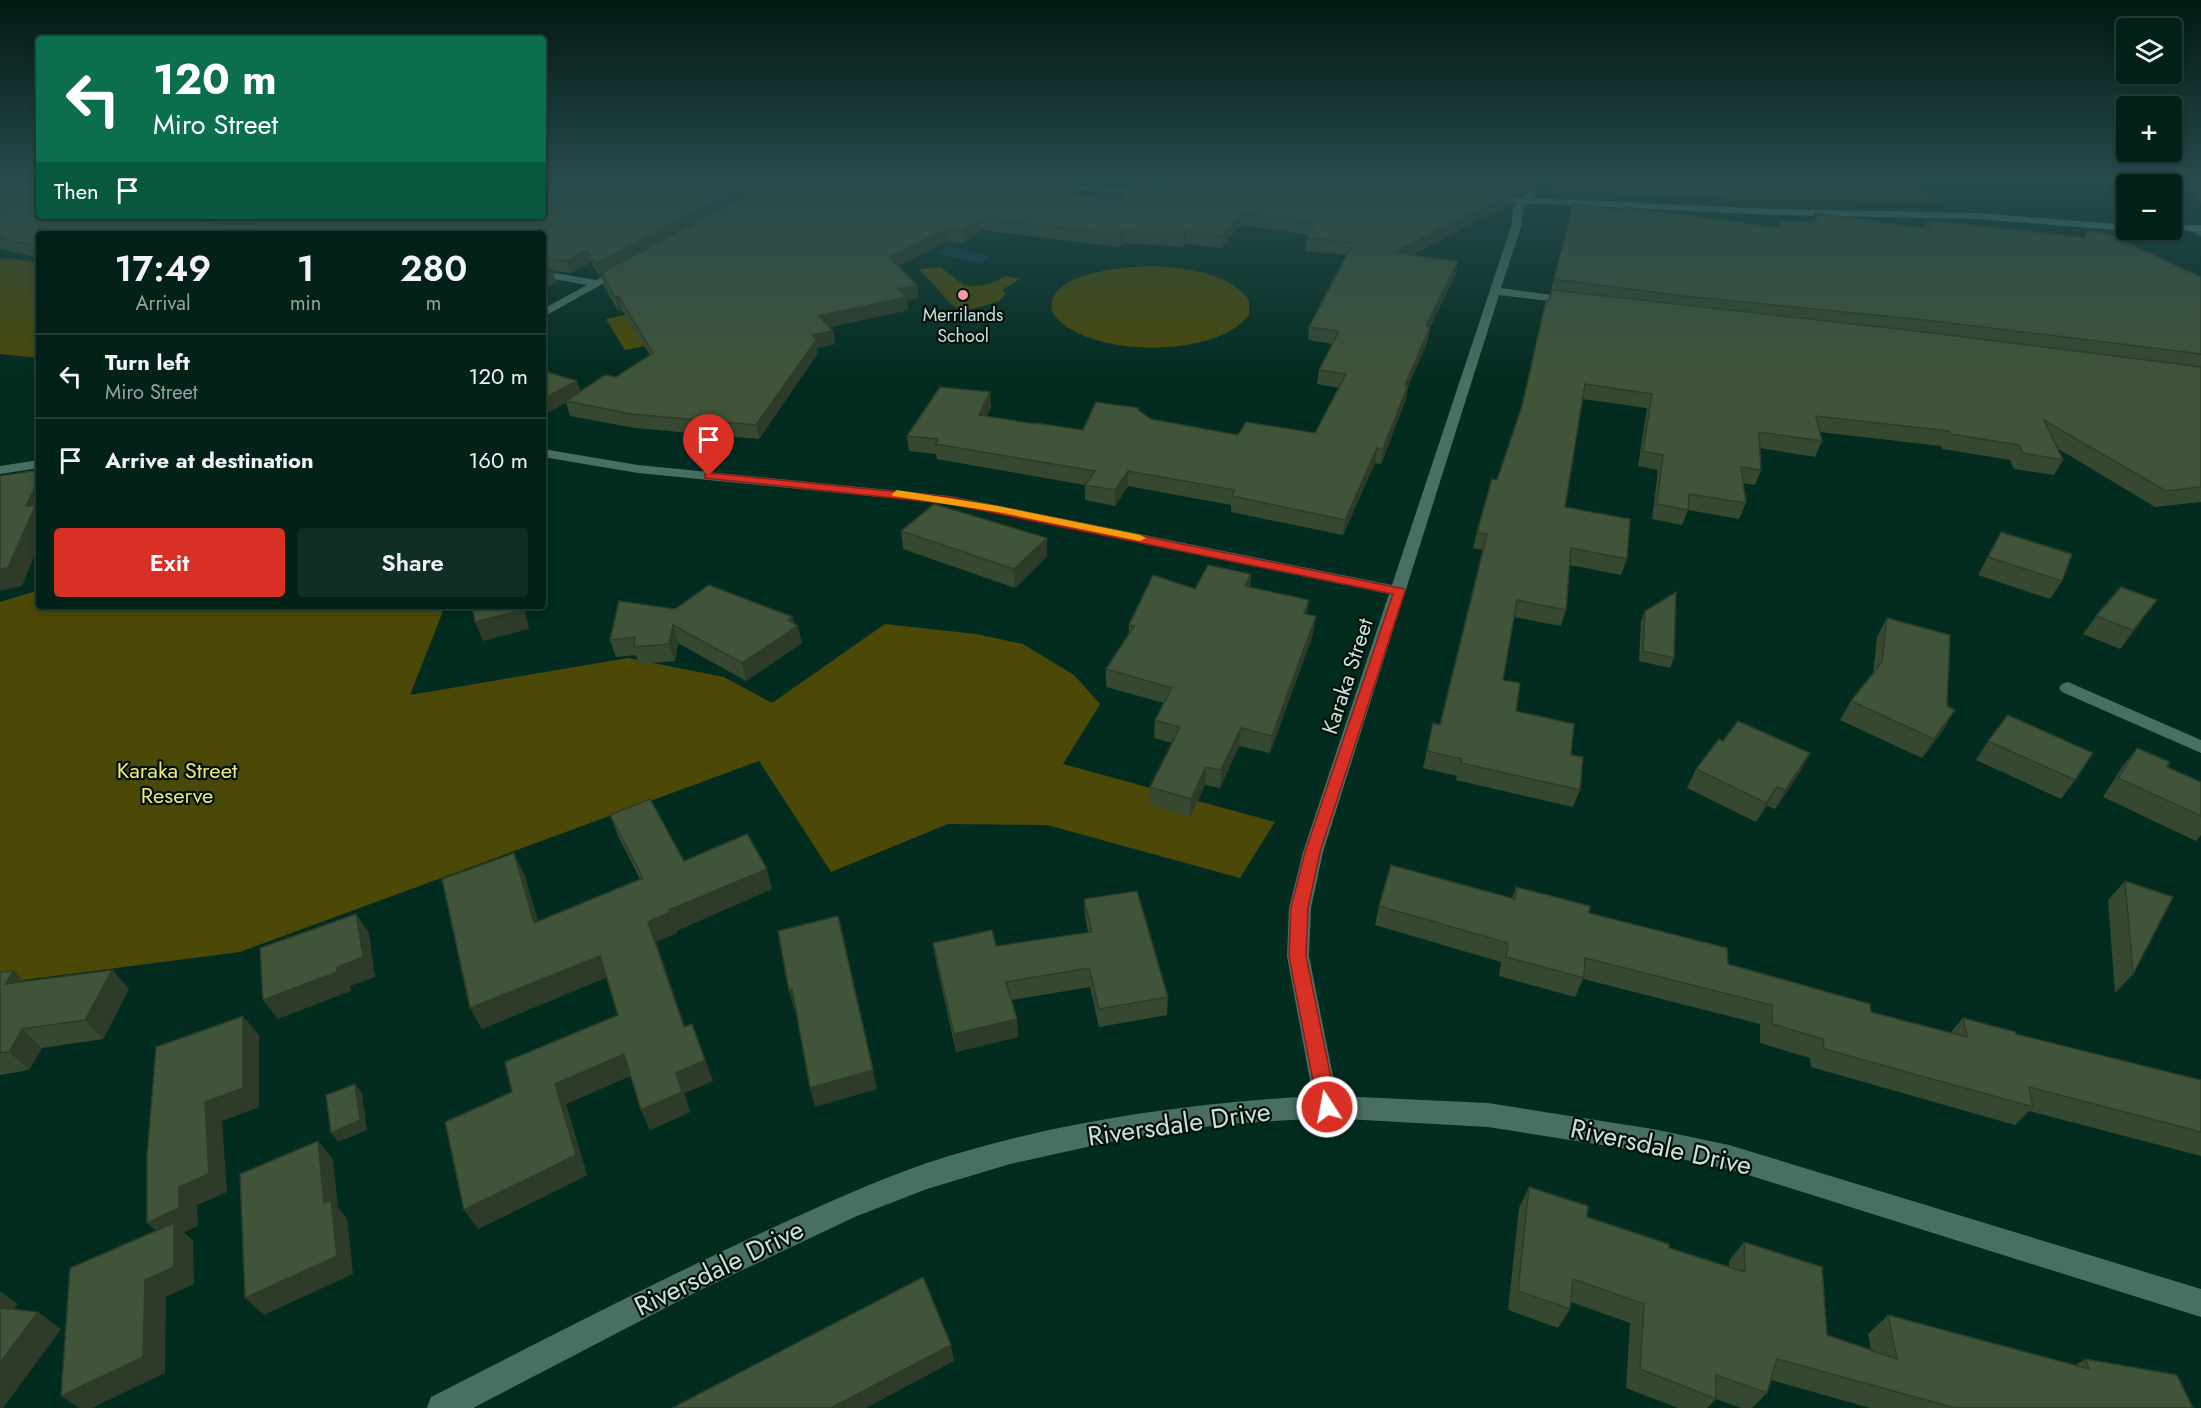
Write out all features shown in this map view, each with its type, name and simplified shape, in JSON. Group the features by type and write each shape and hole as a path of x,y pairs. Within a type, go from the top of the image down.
{"street":[{"name":"Karaka Street","path":"1327,1107 1298,956 1300,908 1313,852 1510,245"},
{"path":"546,312 635,261"},
{"path":"546,275 596,283"},
{"path":"1496,291 1589,303"},
{"path":"546,454 638,469 950,500 1399,591"},
{"path":"0,470 36,464"},
{"path":"2068,688 2201,747"},
{"name":"Riversdale Drive","path":"442,1408 686,1282 849,1206 927,1176 1010,1152 1123,1127 1225,1113 1327,1107 1488,1115 1653,1141 1729,1158 2201,1303"}],"green space":[{"path":"9,258 36,262 36,358 0,354 0,259"},
{"path":"1153,266 1206,273 1230,283 1249,300 1249,315 1233,329 1209,340 1181,346 1150,348 1120,345 1091,338 1068,327 1052,312 1053,298 1061,288 1074,280 1108,270"},
{"path":"940,267 964,285 986,285 1006,276 1020,279 1002,290 1006,293 998,302 963,311 952,305 919,269"},
{"path":"659,308 680,339 625,350 606,319"},
{"name":"Karaka Street Reserve","path":"36,591 36,609 444,609 410,695 628,658 724,677 772,703 885,624 976,634 1023,644 1074,675 1100,704 1063,764 1275,822 1240,878 1047,825 948,824 831,872 759,761 240,952 0,983 0,602"}],"water":[{"path":"948,247 990,257 979,263 936,253"}],"building":[{"path":"546,245 631,245 595,264 587,250 567,261 546,258"},
{"path":"654,245 914,245 889,257 917,285 898,289 907,297 819,316 833,331 812,335 816,340 756,425 631,414 566,401 605,375 616,377 653,353 619,297 615,297 601,273"},
{"path":"1352,245 1409,245 1392,253 1458,261 1426,326 1430,327 1405,385 1408,385 1383,449 1377,448 1345,520 1232,496 1235,490 1128,471 1115,490 1085,485 1095,471 935,444 938,439 907,436 940,387 990,392 979,415 1083,430 1096,402 1139,408 1138,410 1151,419 1238,435 1246,422 1315,433 1346,374 1319,370 1339,331 1309,327"},
{"path":"1563,245 2132,245 2201,277 2201,354 1926,320 1683,296 1554,279"},
{"path":"1552,290 1925,332 2201,367 2201,487 2166,491 2044,420 2063,460 2023,453 2019,445 1950,434 1949,431 1816,416 1822,441 1759,432 1761,470 1741,467 1746,503 1689,494 1688,510 1657,504 1663,455 1643,451 1652,394 1585,384 1565,507 1630,519 1627,559 1571,548 1566,610 1517,600 1503,680 1520,683 1516,711 1574,724 1571,755 1583,757 1580,790 1461,763 1462,759 1427,751 1433,723 1440,725 1487,534 1477,532 1492,479 1497,480 1522,406 1546,300 1549,300"},
{"path":"546,372 577,381 546,397"},
{"path":"36,470 36,485 26,506 36,505 8,567 0,570 0,476"},
{"path":"934,504 1047,538 1014,569 901,531"},
{"path":"2001,532 2072,554 2062,581 1988,557"},
{"path":"1208,565 1251,574 1245,586 1309,600 1304,614 1316,616 1272,736 1241,728 1221,770 1206,767 1191,799 1150,787 1180,727 1155,720 1172,688 1106,669 1134,626 1129,625 1153,575 1195,589"},
{"path":"709,585 793,617 788,620 798,626 742,663 673,625 669,644 634,647 635,637 610,640 619,601 675,609"},
{"path":"2121,587 2157,600 2133,630 2096,616"},
{"path":"1676,592 1674,658 1643,651 1645,611"},
{"path":"473,609 522,609 522,610 475,622"},
{"path":"1887,618 1950,635 1947,706 1955,710 1934,739 1851,701 1882,662"},
{"path":"2008,715 2093,753 2075,780 1988,741"},
{"path":"1738,721 1810,753 1785,790 1777,787 1766,803 1696,769 1719,739 1723,741"},
{"path":"2137,748 2170,762 2167,767 2201,782 2201,816 2118,778"},
{"path":"650,799 684,861 747,834 767,869 669,910 670,912 648,922 684,1027 692,1024 705,1060 676,1073 682,1092 641,1110 624,1054 555,1084 576,1155 464,1210 445,1122 512,1092 505,1062 618,1015 600,956 470,1008 442,879 514,853 534,923 643,878 610,815"},
{"path":"1391,865 1515,899 1516,887 1590,906 1589,913 1727,948 1728,964 1870,1004 1871,1012 1967,1037 1963,1018 2016,1032 2016,1034 2201,1080 2201,1132 2029,1087 2033,1107 1824,1049 1823,1039 1772,1024 1772,1005 1585,958 1584,978 1506,957 1508,943 1379,906"},
{"path":"2125,881 2173,897 2133,974"},
{"path":"1137,891 1168,997 1099,1009 1089,968 1006,982 1017,1019 954,1034 933,943 992,930 996,946 1092,932 1084,899"},
{"path":"356,914 363,957 337,967 337,972 263,1000 260,948"},
{"path":"838,916 873,1070 810,1088 792,989 789,991 778,931"},
{"path":"112,970 85,1020 22,1029 9,1052 0,1053 0,972 14,971 5,984"},
{"path":"243,1016 243,1088 205,1102 209,1174 179,1187 179,1208 147,1223 147,1156 156,1047"},
{"path":"355,1084 360,1120 331,1133 326,1095"},
{"path":"318,1141 324,1203 331,1200 337,1256 245,1298 240,1174"},
{"path":"1529,1187 1588,1206 1587,1217 1669,1244 1669,1248 1745,1272 1744,1242 1822,1267 1827,1335 1897,1359 1888,1315 2089,1369 2085,1359 2177,1375 2193,1408 1955,1408 1777,1359 1767,1393 1716,1375 1716,1399 1640,1369 1644,1304 1573,1279 1570,1309 1518,1291"},
{"path":"174,1223 174,1267 145,1280 143,1357 61,1396 70,1268"},
{"path":"923,1277 951,1345 831,1408 672,1408"},
{"path":"0,1308 38,1312 0,1363"}],"slow traffic":[{"path":"897,494 950,500 1140,538"}],"place":[{"name":"Merrilands School","path":"963,295"}],"route":[{"path":"709,476 950,500 1399,591 1313,852 1300,908 1298,956 1327,1107"}]}
